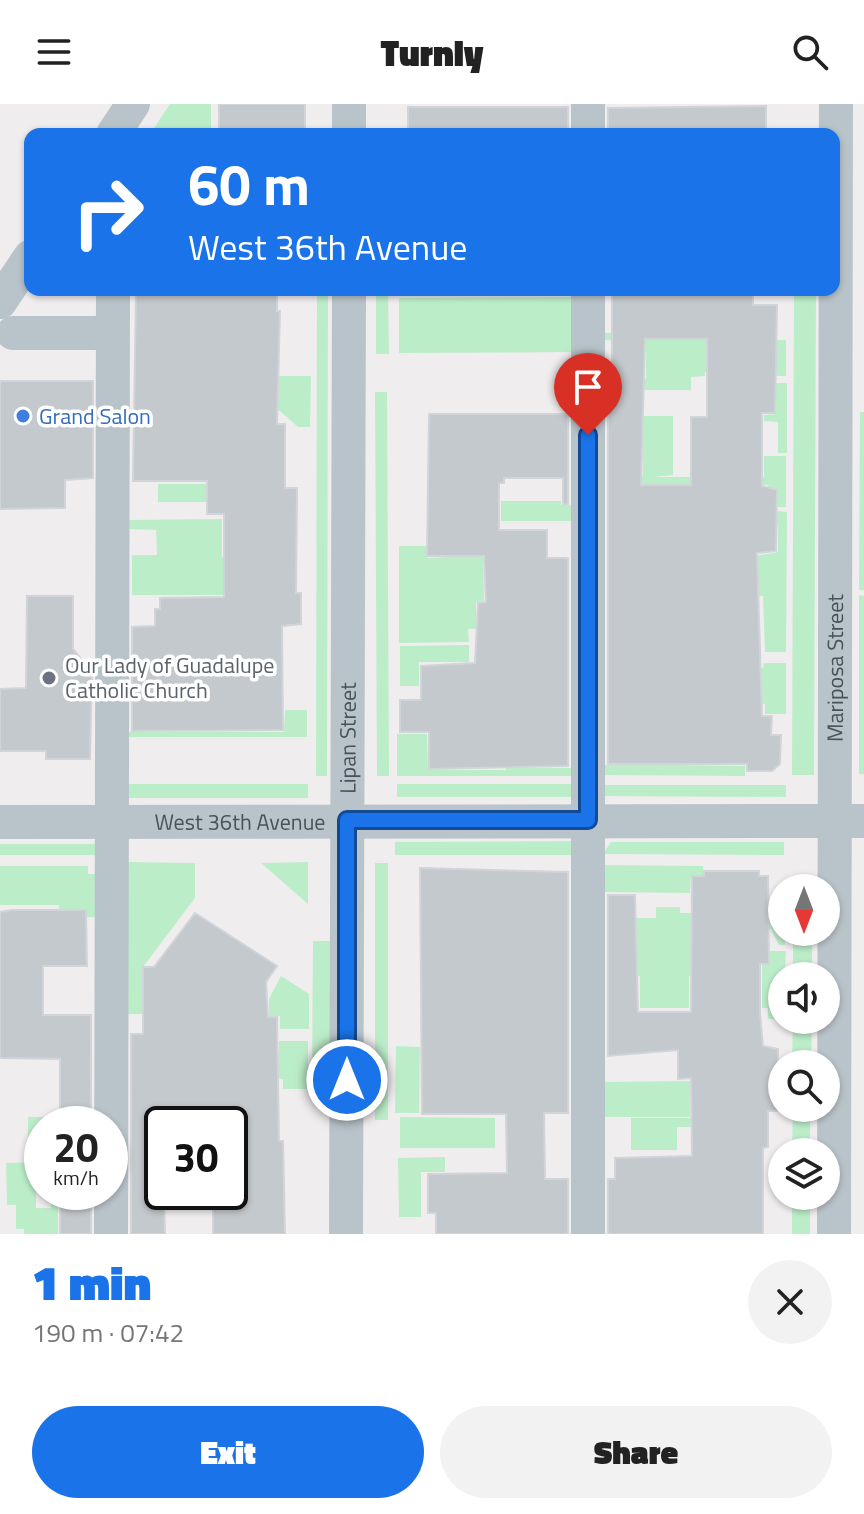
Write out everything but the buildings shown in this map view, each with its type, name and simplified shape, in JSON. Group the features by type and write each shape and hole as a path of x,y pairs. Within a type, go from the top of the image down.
{"street":[{"path":"117,128 133,104"},
{"path":"349,104 349,128"},
{"path":"588,104 588,128"},
{"name":"Mariposa Street","path":"836,104 839,128"},
{"name":"Mariposa Street","path":"834,1234 849,821 845,189 840,142"},
{"path":"24,272 6,317 113,333"},
{"path":"111,1234 113,296"},
{"name":"Lipan Street","path":"346,1234 349,296"},
{"path":"588,296 588,1234"},
{"name":"West 36th Avenue","path":"0,822 849,821"}],"green space":[{"path":"170,104 211,104 211,128 154,128"},
{"path":"317,296 328,296 327,776 316,776"},
{"path":"376,296 388,296 389,354 376,354"},
{"path":"794,296 816,296 814,775 792,775"},
{"path":"580,297 580,352 399,353 399,298"},
{"path":"669,304 669,340 786,340 786,376 777,376 776,372 705,372 705,376 691,377 691,390 614,390 614,379 646,379 646,341 602,340 602,333 650,333"},
{"path":"144,376 311,376 310,427 298,427 280,411 218,411"},
{"path":"776,383 787,383 787,453 778,453 778,422 764,421 764,415 776,414"},
{"path":"375,392 387,392 389,776 377,776"},
{"path":"860,412 864,412 864,590 859,590"},
{"path":"643,416 673,416 673,475 654,477 764,477 764,456 786,456 786,507 778,507 778,489 769,489 768,485 609,484 609,477 643,476"},
{"path":"158,484 224,484 224,489 206,489 206,502 158,502"},
{"path":"501,501 561,501 561,505 579,505 579,521 501,521"},
{"path":"778,511 787,512 786,652 765,652 763,596 689,595 756,556 778,552 778,525 768,524 768,517 777,517"},
{"path":"222,519 222,557 228,557 229,595 132,595 132,555 157,555 156,530 127,529 127,520"},
{"path":"399,546 426,546 427,558 483,555 484,601 476,602 476,629 468,629 469,642 399,643"},
{"path":"859,595 864,596 864,774 859,774"},
{"path":"469,645 469,662 419,662 419,686 400,686 400,646"},
{"path":"764,663 786,663 786,714 765,714 765,704 757,703 757,696 762,696 762,677 756,677 756,668 763,668"},
{"path":"607,701 708,702 678,754 678,765 745,766 745,776 603,775 603,765 654,765 653,732 607,732"},
{"path":"285,710 307,710 307,737 127,737 127,732 284,732"},
{"path":"397,734 427,734 428,770 506,770 506,735 520,735 521,768 576,768 576,776 397,776"},
{"path":"128,784 308,784 308,798 128,798"},
{"path":"397,784 578,784 578,797 397,797"},
{"path":"601,785 786,785 786,797 601,796"},
{"path":"579,841 579,855 395,855 395,842"},
{"path":"611,842 784,842 784,855 603,854"},
{"path":"0,844 101,844 101,855 0,855"},
{"path":"128,862 195,863 195,898 143,967 142,1014 127,1014"},
{"path":"308,862 308,904 261,863"},
{"path":"375,863 388,863 388,1120 375,1120"},
{"path":"603,865 703,866 703,875 691,875 690,893 603,892"},
{"path":"0,866 88,866 88,874 101,874 101,917 59,917 59,905 0,905"},
{"path":"656,907 680,907 680,913 757,913 768,908 768,929 758,929 759,976 689,976 689,1008 640,1008 640,976 636,976 610,918 656,918"},
{"path":"313,941 332,941 331,1085 312,1085"},
{"path":"793,946 812,946 812,962 793,962"},
{"path":"770,951 786,951 785,962 770,962"},
{"path":"762,965 768,965 768,1008 762,1008"},
{"path":"281,976 309,994 309,1029 280,1029 280,1016 269,1016 269,999"},
{"path":"793,1034 812,1034 811,1050 792,1050"},
{"path":"279,1041 308,1041 308,1089 283,1089 283,1079 264,1079 269,1053 279,1053"},
{"path":"396,1046 420,1047 419,1113 395,1113"},
{"path":"690,1081 690,1117 603,1117 603,1082"},
{"path":"400,1117 495,1118 495,1148 400,1148"},
{"path":"631,1118 707,1118 707,1127 677,1127 677,1150 631,1150"},
{"path":"793,1122 810,1122 810,1138 792,1138"},
{"path":"445,1157 445,1172 421,1172 421,1217 399,1217 398,1158"},
{"path":"24,1162 24,1210 58,1210 58,1234 24,1234 24,1229 16,1229 16,1205 7,1205 6,1163"},
{"path":"792,1210 810,1210 810,1234 792,1234"}],"place":[{"name":"Grand Salon","path":"23,416"},
{"name":"Our Lady of Guadalupe Catholic Church","path":"49,678"}],"route":[{"path":"347,1080 347,820 588,820 588,435"}]}
